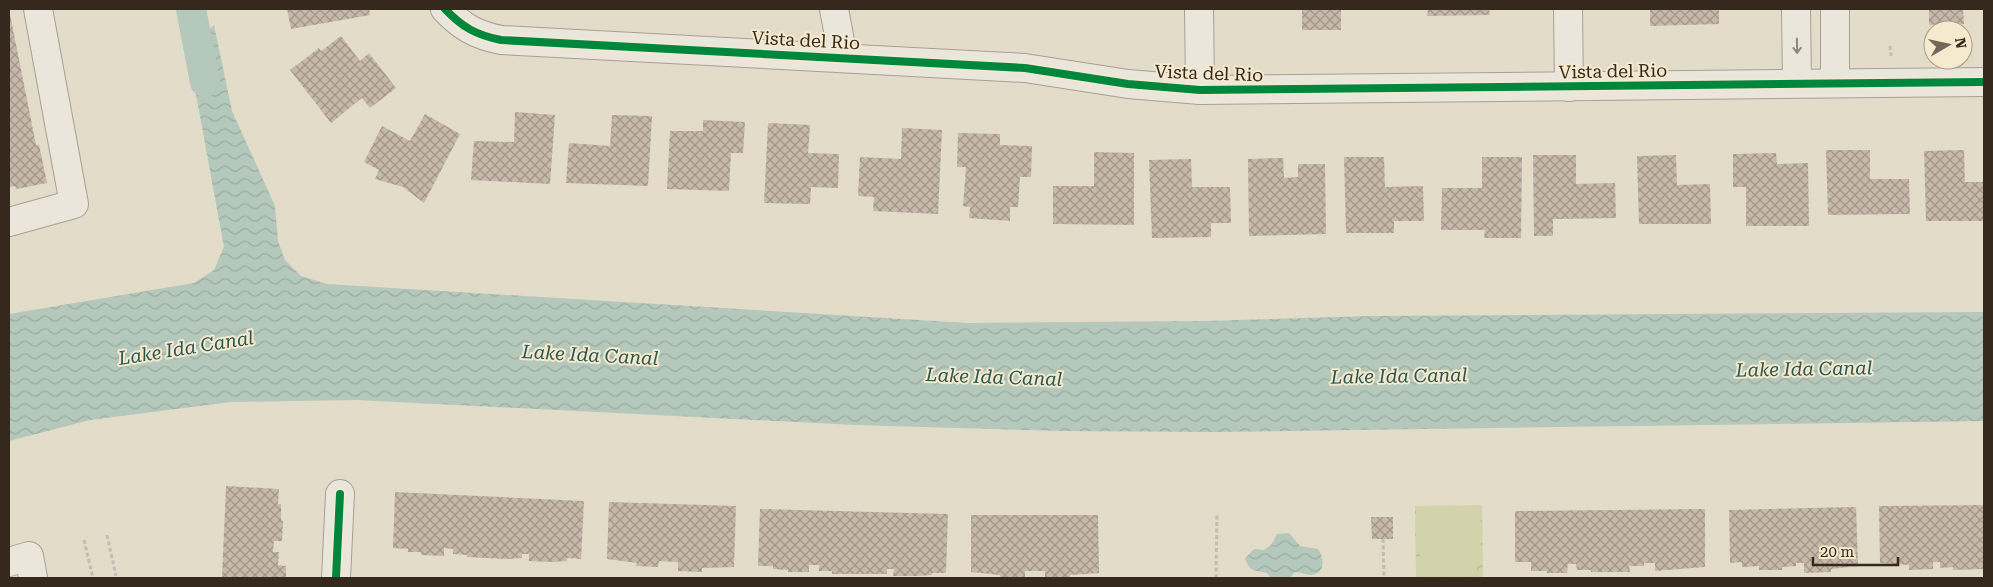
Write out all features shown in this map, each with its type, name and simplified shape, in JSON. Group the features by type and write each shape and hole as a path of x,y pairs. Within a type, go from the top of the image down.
{"street":[{"path":"9,222 74,204 38,9"},
{"name":"Vista del Rio","path":"445,9 461,26 480,36 501,40 1025,68 1128,84 1200,90 1984,82"},
{"path":"834,9 843,57"},
{"path":"1200,9 1200,90"},
{"path":"1568,9 1569,87"},
{"path":"1796,9 1797,83"},
{"path":"1835,9 1835,83"},
{"path":"336,578 340,494"},
{"path":"9,562 29,556 33,578"}],"path":[{"path":"1216,513 1216,578"},
{"path":"107,535 116,576"},
{"path":"1383,539 1384,578"},
{"path":"84,540 93,578"}],"green space":[{"path":"1482,505 1483,578 1416,578 1415,506"},
{"path":"1480,508 1481,548 1477,549 1477,574 1420,574 1420,549 1416,549 1416,509"}],"water":[{"name":"Lake Ida Canal","path":"214,25 232,111 275,206 278,241 285,260 301,276 327,284 968,323 1207,321 1372,316 1984,312 1984,421 1219,432 1062,431 855,425 356,400 231,402 90,420 9,441 9,314 194,283 214,270 224,247 188,51"},
{"path":"1289,533 1300,546 1318,549 1322,556 1322,565 1319,572 1311,575 1295,572 1290,578 1271,578 1267,573 1253,570 1248,566 1245,558 1254,549 1264,550 1272,544 1277,534"}],"building":[{"path":"9,9 36,145 39,145 47,183 16,189 15,186 9,187"},
{"path":"287,9 369,9 370,15 291,29"},
{"path":"1302,9 1341,9 1341,30 1302,30"},
{"path":"1428,9 1489,9 1490,15 1427,16"},
{"path":"1650,9 1719,9 1719,24 1650,26"},
{"path":"1929,9 1963,9 1964,20 1929,20"},
{"path":"341,36 360,61 369,53 396,88 370,108 362,98 331,123 290,70 319,48 321,51"},
{"path":"515,112 555,115 550,184 471,180 474,141 514,142"},
{"path":"425,114 460,134 424,203 403,187 375,179 379,170 364,162 382,126 410,141"},
{"path":"612,115 652,116 648,186 566,183 569,143 610,146"},
{"path":"703,120 745,122 743,153 731,153 729,191 667,189 670,131 703,131"},
{"path":"768,123 810,125 808,153 839,154 838,188 811,187 810,204 764,203"},
{"path":"902,128 942,130 938,214 873,211 874,197 858,196 860,157 901,159"},
{"path":"958,133 1000,134 1000,145 1032,146 1031,177 1020,177 1018,207 1010,207 1010,221 969,218 970,207 963,206 966,167 957,167"},
{"path":"1826,150 1870,150 1870,179 1909,179 1910,214 1828,215"},
{"path":"1964,150 1965,182 1984,182 1984,221 1926,221 1924,151"},
{"path":"1094,152 1134,153 1134,225 1053,224 1053,186 1094,186"},
{"path":"1776,153 1777,164 1808,163 1809,226 1746,226 1746,187 1733,187 1733,154"},
{"path":"1533,155 1576,155 1576,184 1615,183 1616,218 1553,219 1553,236 1534,236"},
{"path":"1676,155 1677,185 1710,184 1711,224 1639,224 1637,156"},
{"path":"1344,157 1384,157 1385,187 1423,186 1424,221 1394,221 1394,233 1346,233"},
{"path":"1482,157 1522,157 1521,238 1484,238 1485,230 1441,230 1442,188 1482,188"},
{"path":"1283,158 1284,178 1298,177 1298,164 1325,164 1326,234 1249,236 1248,159"},
{"path":"1191,159 1192,187 1230,187 1231,223 1211,223 1211,237 1152,238 1149,160"},
{"path":"226,486 279,489 278,504 281,504 281,520 283,521 282,541 274,541 273,552 279,552 278,565 286,566 286,578 222,578"},
{"path":"395,492 584,501 581,559 567,558 567,561 551,562 529,561 529,554 522,554 522,558 506,559 467,557 467,555 453,554 453,549 444,548 444,556 421,555 421,552 408,552 408,549 393,548"},
{"path":"609,502 736,506 734,567 702,568 702,572 678,571 678,562 659,561 658,567 636,566 637,563 607,559"},
{"path":"1984,505 1984,569 1953,570 1953,567 1940,568 1940,562 1933,562 1933,569 1909,570 1909,565 1880,563 1879,506"},
{"path":"1856,507 1858,566 1831,569 1831,572 1804,573 1804,563 1796,563 1796,566 1782,567 1782,570 1759,570 1759,566 1742,567 1742,562 1730,563 1729,510"},
{"path":"760,509 948,514 946,573 893,576 894,569 887,569 887,574 832,574 832,571 819,571 819,565 809,565 809,572 788,572 788,570 773,569 773,566 758,566"},
{"path":"1705,509 1705,567 1655,571 1655,563 1644,563 1644,566 1629,566 1630,572 1591,572 1591,570 1577,570 1576,564 1568,564 1567,573 1547,573 1547,571 1531,571 1531,562 1515,562 1515,511"},
{"path":"971,515 1098,515 1099,573 1070,575 1070,578 1045,578 1045,571 1025,571 1025,578 1000,578 1000,575 971,572"},
{"path":"1371,517 1393,517 1393,539 1372,539"}],"waterway":[{"path":"191,9 205,82"}],"cycle path":[{"path":"445,9 457,21 470,29 484,36 501,40 1025,68 1128,84 1200,90 1984,82"},
{"path":"336,578 340,494"}]}
